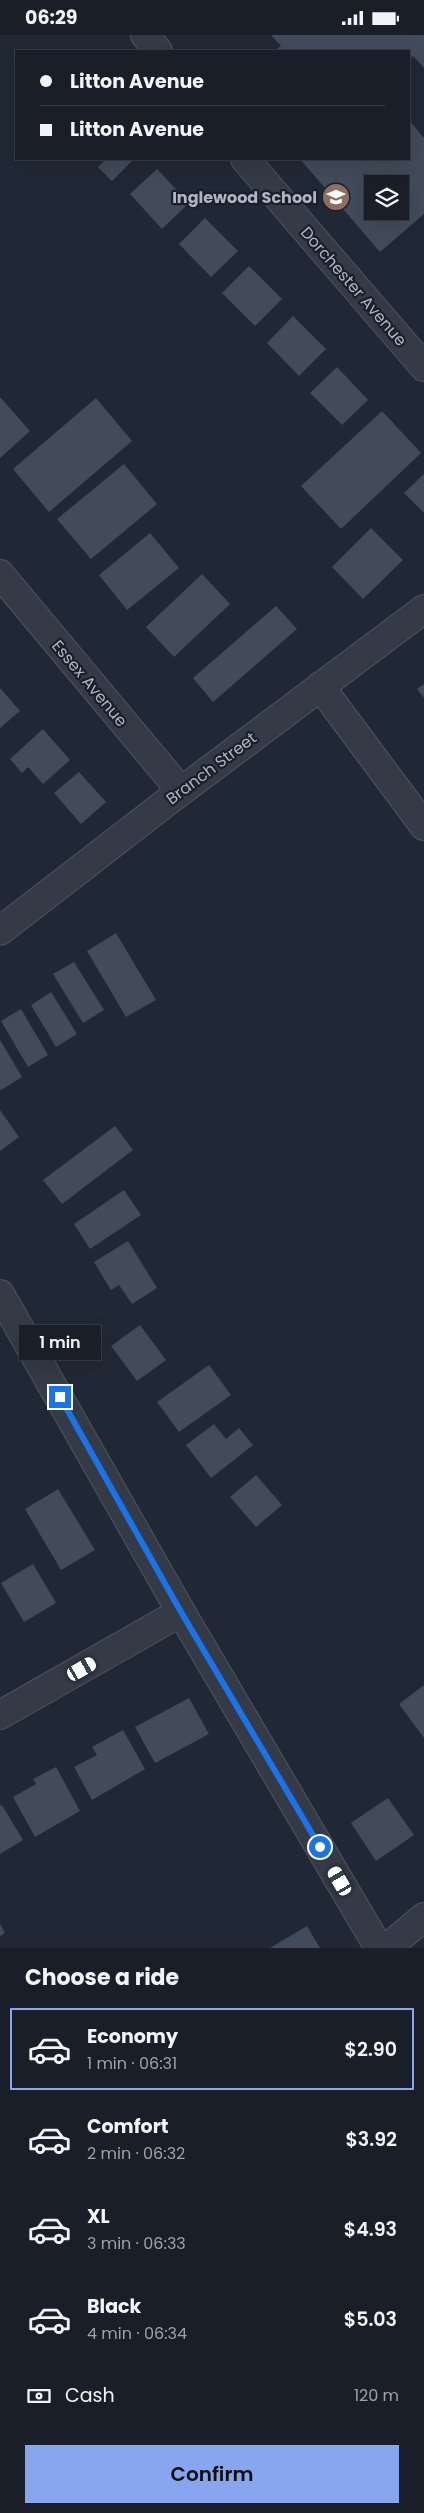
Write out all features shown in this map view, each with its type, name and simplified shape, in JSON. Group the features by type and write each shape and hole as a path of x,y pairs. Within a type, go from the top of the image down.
{"street":[{"path":"145,35 157,50"},
{"name":"Dorchester Avenue","path":"246,160 424,367"},
{"name":"Essex Avenue","path":"0,574 180,791"},
{"name":"Branch Street","path":"0,931 180,791 424,609"},
{"path":"320,686 424,826"},
{"path":"0,1295 181,1612 379,1948"},
{"path":"0,1715 181,1612"},
{"path":"387,1948 424,1917"}],"building":[{"path":"271,35 424,35 424,68 413,56 410,59 410,50 275,50 281,46"},
{"path":"410,121 424,138 424,214 380,252 301,160 410,160"},
{"path":"105,160 133,160 112,181 98,167"},
{"path":"157,169 189,203 162,229 130,194"},
{"path":"205,218 238,251 211,277 179,244"},
{"path":"249,266 282,299 255,326 222,293"},
{"path":"293,316 326,349 299,376 267,343"},
{"path":"337,367 368,400 342,425 310,393"},
{"path":"0,397 30,431 0,458"},
{"path":"96,398 132,441 49,512 13,469"},
{"path":"382,411 421,453 341,529 301,486"},
{"path":"124,464 157,504 91,559 57,519"},
{"path":"424,474 424,513 404,493"},
{"path":"371,528 403,560 363,599 332,567"},
{"path":"150,533 179,568 127,610 99,575"},
{"path":"202,574 230,604 174,657 146,627"},
{"path":"276,606 297,629 213,702 193,678"},
{"path":"424,684 424,698 417,689"},
{"path":"0,688 20,711 0,728"},
{"path":"43,729 70,760 43,784 28,767 22,773 10,759"},
{"path":"79,772 106,802 81,824 54,793"},
{"path":"116,933 156,1000 126,1017 87,951"},
{"path":"74,962 104,1010 83,1023 53,974"},
{"path":"51,992 77,1034 56,1047 31,1005"},
{"path":"21,1009 48,1055 28,1067 1,1021"},
{"path":"0,1040 22,1077 1,1090 0,1089"},
{"path":"0,1110 19,1137 0,1151"},
{"path":"115,1126 133,1150 62,1204 43,1180"},
{"path":"124,1190 141,1215 90,1249 74,1224"},
{"path":"128,1241 157,1288 132,1304 119,1285 111,1290 94,1262"},
{"path":"140,1325 166,1360 137,1381 111,1346"},
{"path":"209,1365 231,1395 179,1432 157,1402"},
{"path":"214,1424 226,1439 239,1428 253,1445 211,1478 186,1445"},
{"path":"256,1475 282,1505 256,1527 230,1497"},
{"path":"58,1489 95,1550 61,1570 25,1509"},
{"path":"33,1564 56,1603 24,1622 1,1583"},
{"path":"424,1685 424,1738 399,1704"},
{"path":"189,1698 209,1734 155,1763 135,1727"},
{"path":"123,1730 145,1769 92,1800 74,1767 97,1755 92,1747"},
{"path":"56,1767 80,1811 35,1837 13,1797 36,1784 33,1779"},
{"path":"388,1798 414,1835 376,1861 351,1823"},
{"path":"2,1805 23,1840 0,1854 0,1806"},
{"path":"0,1924 5,1933 0,1936"},
{"path":"307,1926 320,1948 270,1948"}],"place":[{"name":"Inglewood School","path":"336,197"}],"route":[{"path":"60,1397 181,1612 320,1847"}]}
